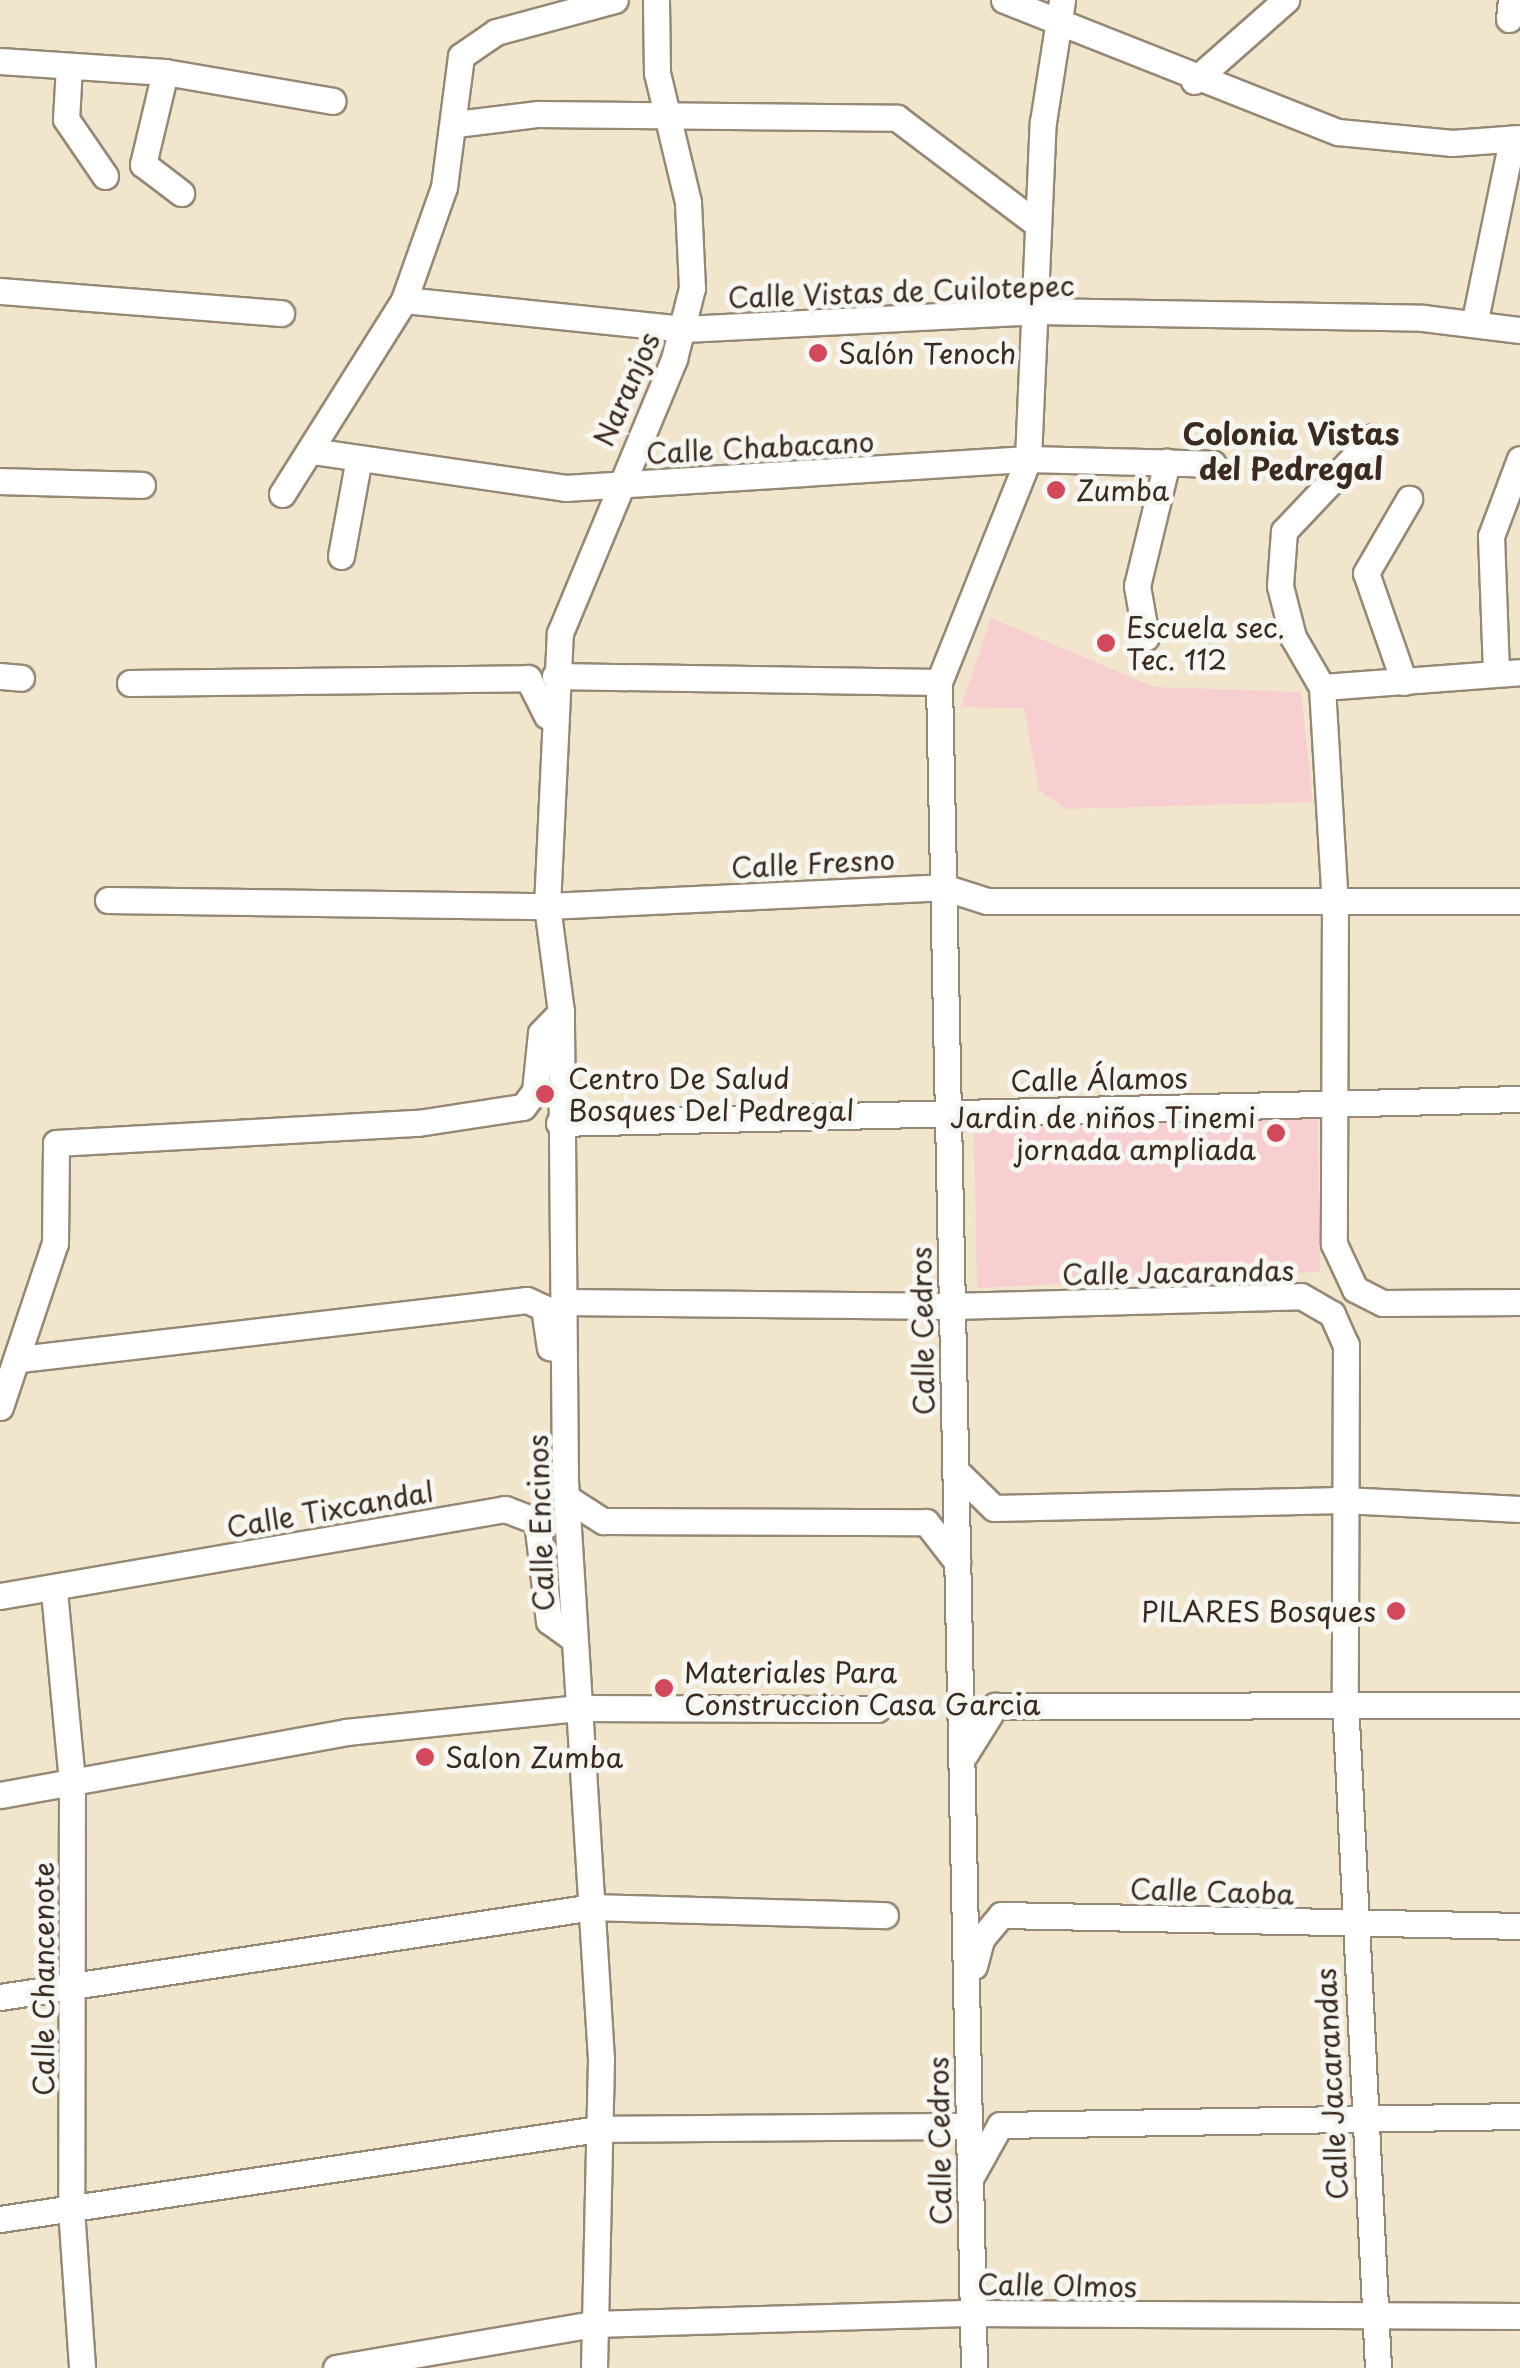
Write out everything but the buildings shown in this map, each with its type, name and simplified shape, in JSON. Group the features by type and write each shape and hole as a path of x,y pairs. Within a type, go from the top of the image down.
{"street":[{"path":"282,494 404,300 456,124 461,56 496,32 616,0"},
{"name":"Naranjos","path":"555,676 560,633 684,329 688,202 670,112 656,73 656,0"},
{"path":"1004,0 1058,8 1194,81 1338,132 1516,139 1475,320"},
{"path":"1194,81 1286,0"},
{"name":"Calle Cedros","path":"974,2368 938,682 1028,459 1037,224 1058,8"},
{"path":"0,61 165,72 333,101"},
{"path":"70,66 66,119 105,176"},
{"path":"165,72 142,164 181,194"},
{"path":"456,124 670,112 897,118 1037,224"},
{"path":"0,291 280,313"},
{"name":"Calle Vistas de Cuilotepec","path":"404,300 684,329 1036,310 1475,320 1520,330"},
{"path":"1374,437 1284,532 1280,586 1293,637 1322,687 1508,672 1491,536 1520,459"},
{"name":"Calle Chabacano","path":"312,451 358,463 566,488 1028,459 1213,464"},
{"path":"1146,637 1137,586 1168,462"},
{"path":"340,556 358,463"},
{"path":"0,481 142,485"},
{"path":"1404,682 1366,573 1409,499"},
{"path":"555,676 938,682"},
{"name":"Calle Encinos","path":"555,676 546,906 560,1012 567,1498 593,1907 598,2129 594,2368"},
{"path":"130,683 528,678 553,724"},
{"name":"Calle Jacarandas","path":"1322,687 1335,903 1328,1104 1334,1244 1355,1288 1383,1303 1520,1302"},
{"name":"Calle Fresno","path":"108,900 546,906 943,887 987,901 1520,902"},
{"path":"0,1407 20,1359 55,1243 56,1143 418,1123 523,1107 534,1091 541,1033 560,1012"},
{"name":"Calle Álamos","path":"560,1123 1520,1098"},
{"path":"536,1304 562,1237"},
{"name":"Calle Jacarandas","path":"563,1302 952,1306 1302,1296 1332,1314 1346,1345 1345,1700 1352,1925 1378,2368"},
{"path":"20,1359 477,1302 536,1304"},
{"path":"536,1304 548,1321 554,1405 566,1419"},
{"path":"955,1470 994,1508 1343,1500 1520,1508"},
{"path":"567,1498 603,1521 926,1522 957,1562"},
{"name":"Calle Tixcandal","path":"0,1596 54,1591 505,1509 537,1520 549,1621 574,1639"},
{"name":"Calle Chancenote","path":"54,1591 72,1782 76,1986 71,2208 82,2368"},
{"path":"962,1768 974,1728 995,1706 1345,1700 1520,1704"},
{"path":"0,1795 346,1732 580,1708 877,1709"},
{"path":"0,1997 593,1907 885,1915"},
{"name":"Calle Caoba","path":"966,2005 981,1938 1001,1916 1520,1926"},
{"path":"970,2178 1000,2125 1520,2116"},
{"path":"0,2219 598,2129 969,2126"},
{"name":"Calle Olmos","path":"336,2368 593,2324 973,2313 1520,2316"}],"shaded area":[{"path":"991,618 1154,687 1301,692 1313,802 1066,809 1039,790 1024,708 961,707"},
{"path":"1318,1116 1320,1272 977,1288 974,1121"}],"place":[{"name":"Salón Tenoch","path":"818,353"},
{"name":"Zumba","path":"1056,490"},
{"name":"Escuela sec. Tec. 112","path":"1106,643"},
{"name":"Centro De Salud Bosques Del Pedregal","path":"545,1094"},
{"name":"Jardin de niños Tinemi jornada ampliada","path":"1276,1133"},
{"name":"PILARES Bosques","path":"1396,1611"},
{"name":"Materiales Para Construccion Casa Garcia","path":"664,1688"},
{"name":"Salon Zumba","path":"425,1757"}],"district":[{"name":"Colonia Vistas del Pedregal","path":"1291,450"}]}
